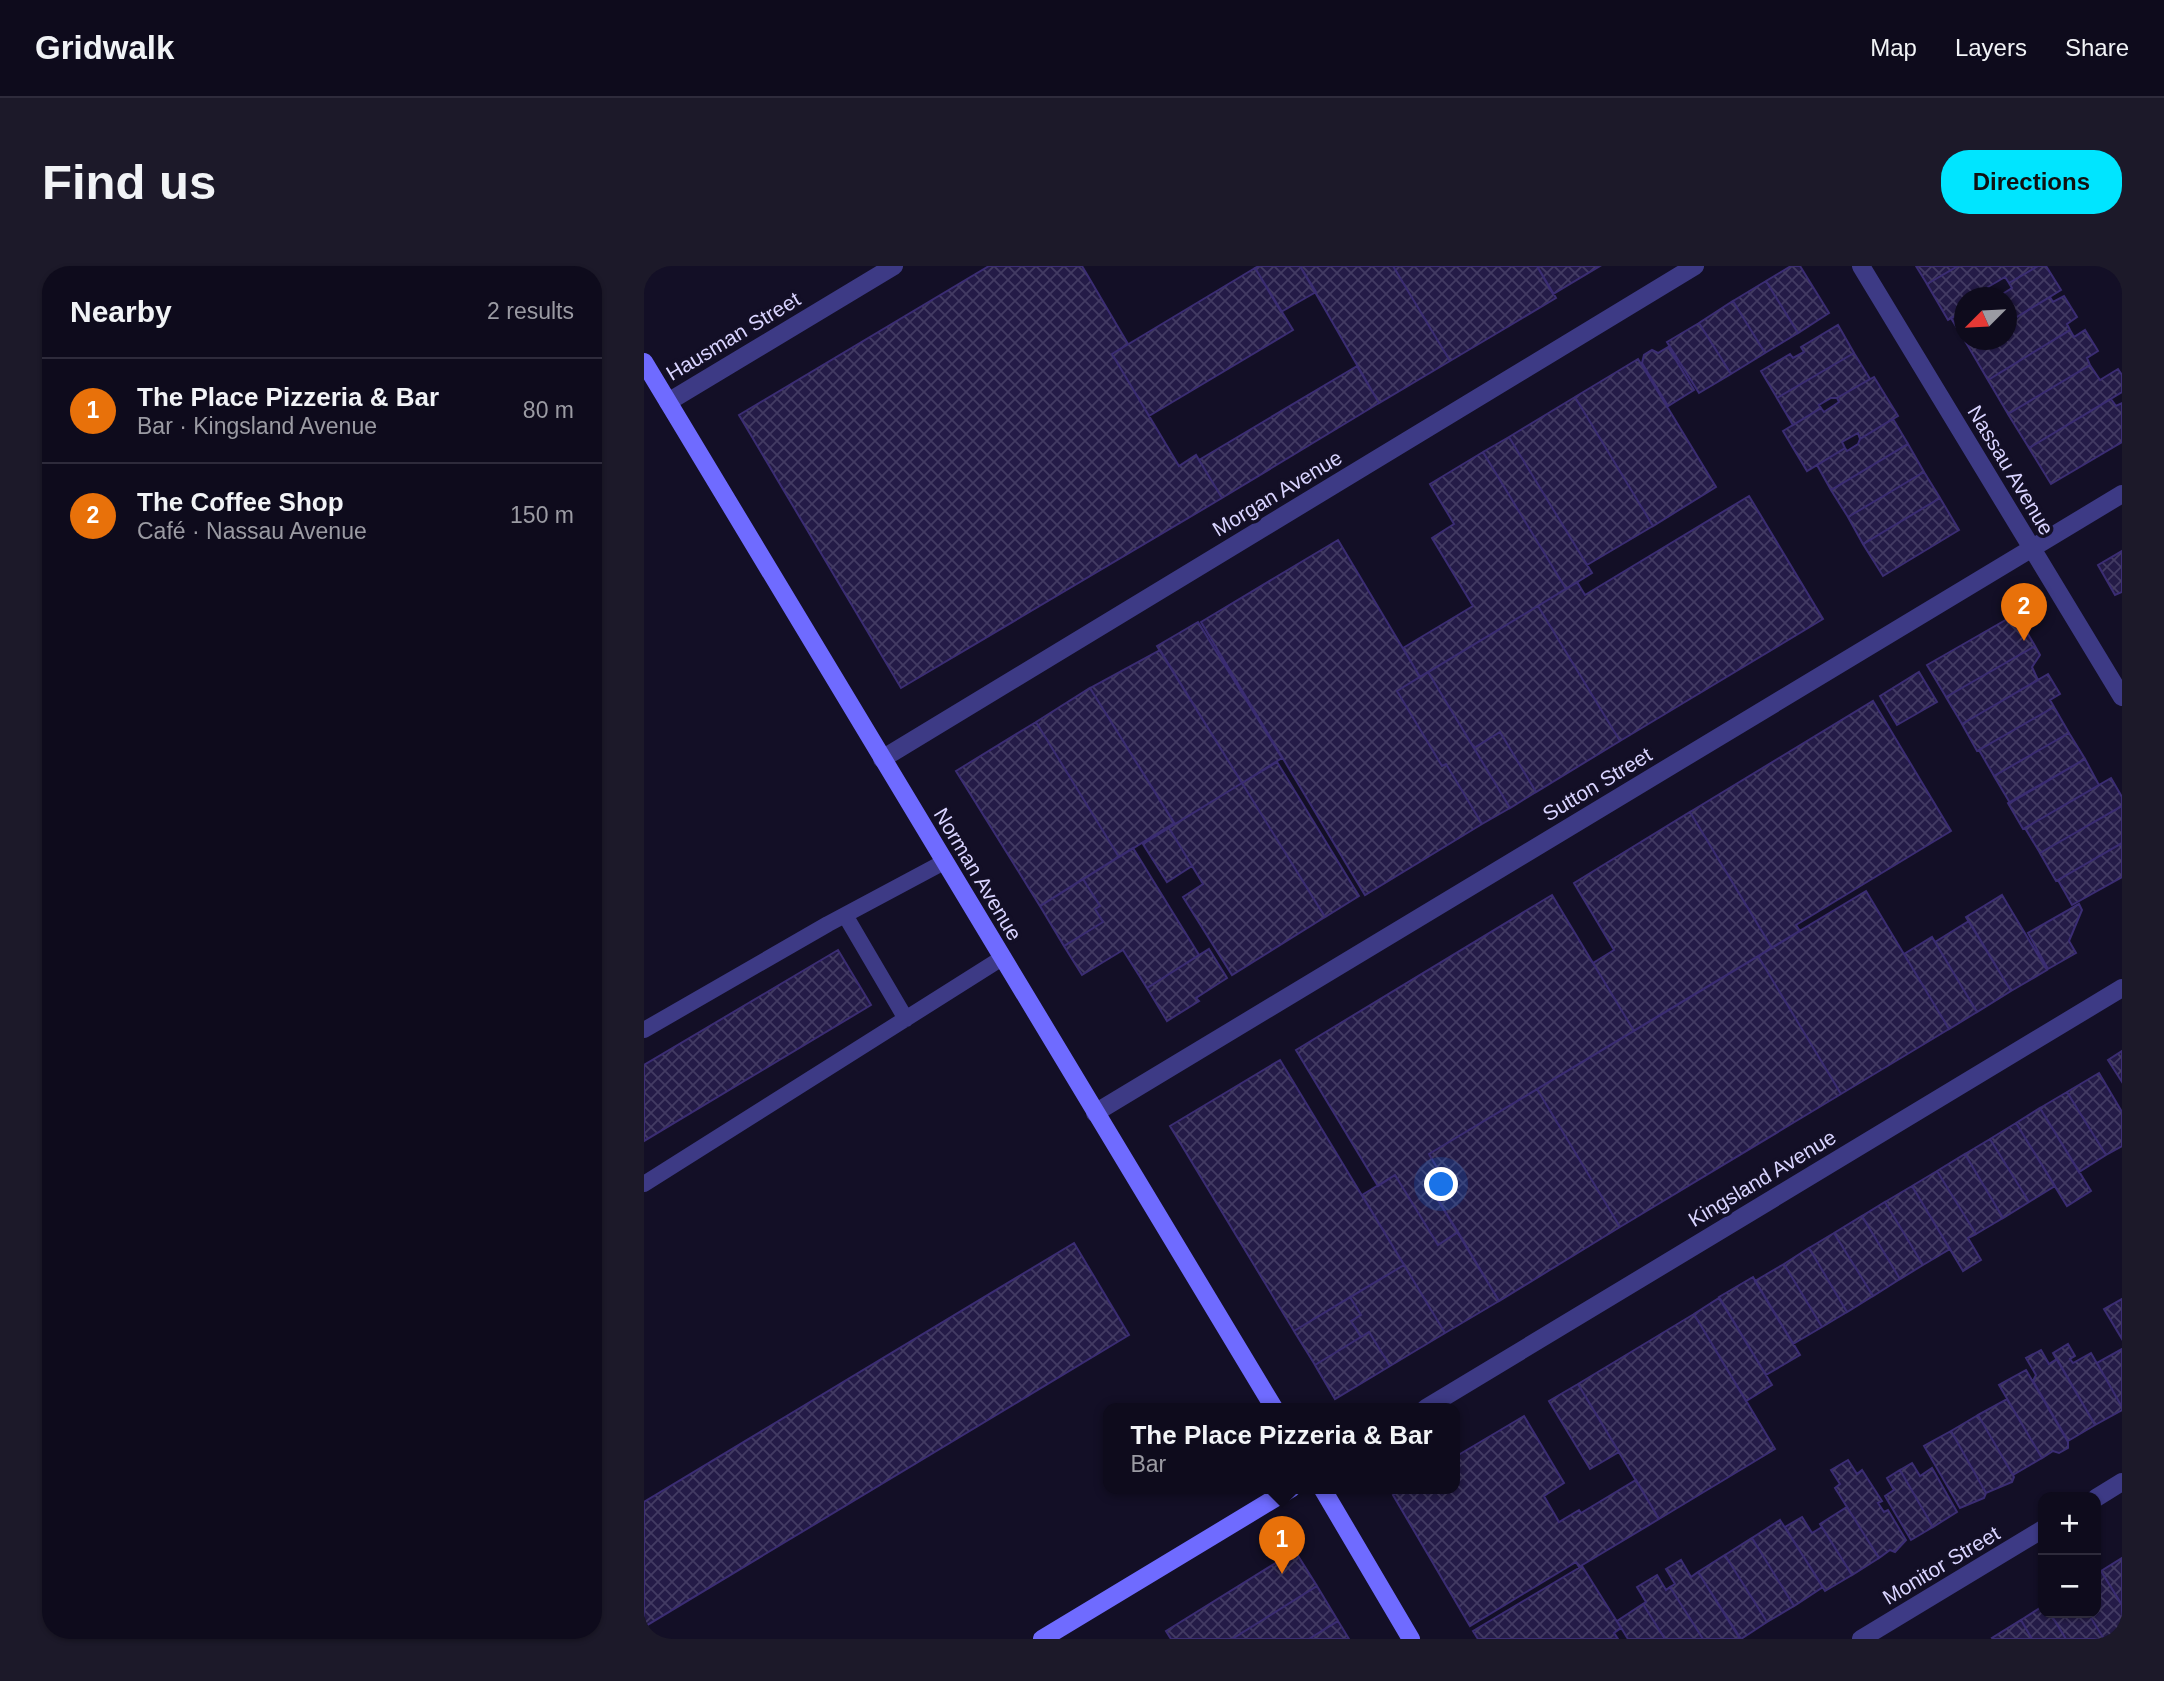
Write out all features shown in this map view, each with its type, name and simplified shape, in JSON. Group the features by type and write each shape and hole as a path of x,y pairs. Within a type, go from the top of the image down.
{"main road":[{"name":"Norman Avenue","path":"644,362 1271,1403"},
{"path":"1042,1639 1282,1494"},
{"path":"1326,1494 1411,1639"}],"street":[{"name":"Hausman Street","path":"668,402 894,266"},
{"name":"Morgan Avenue","path":"882,759 1695,266"},
{"name":"Nassau Avenue","path":"1861,266 2122,697"},
{"name":"Sutton Street","path":"1095,1113 2122,494"},
{"name":"Kingsland Avenue","path":"1434,1403 2122,988"},
{"path":"2101,1495 2122,1482"},
{"name":"Monitor Street","path":"1861,1639 2038,1532"}],"lane":[{"path":"644,1031 845,915 944,862"},
{"path":"845,915 906,1019"},
{"path":"644,1184 1002,958"}],"building":[{"path":"989,266 1082,266 1128,344 1112,354 1179,466 1196,455 1222,498 901,688 739,415"},
{"path":"1300,266 1316,292 1281,312 1255,268"},
{"path":"1300,266 1393,266 1450,361 1379,403"},
{"path":"1393,266 1537,266 1556,298 1450,361"},
{"path":"1537,266 1600,266 1553,294"},
{"path":"1791,266 1800,266 1829,313 1798,333 1766,281"},
{"path":"1916,266 1958,266 1927,284"},
{"path":"1958,266 2038,266 2009,283 2005,277 1988,287 1954,287 1954,316 1948,320 1927,284"},
{"path":"2038,266 2046,266 2061,290 2017,317 2017,287 2011,287 2009,283"},
{"path":"1255,268 1293,330 1149,416 1112,354"},
{"path":"1766,281 1798,333 1765,353 1733,301"},
{"path":"2064,296 2077,317 2067,324 2070,330 1988,380 1970,350 2017,350 2017,317 2050,297 2053,302"},
{"path":"1733,301 1765,353 1731,374 1699,323"},
{"path":"1699,323 1731,374 1699,393 1667,342"},
{"path":"1838,325 1854,353 1777,398 1761,371 1790,354 1793,358 1804,352 1801,347"},
{"path":"2070,330 2074,337 2085,330 2098,351 2087,358 2090,365 2008,414 1988,380"},
{"path":"1668,347 1694,390 1668,406 1642,363 1644,355 1652,350 1658,353"},
{"path":"1854,353 1870,379 1819,405 1821,408 1793,425 1777,398"},
{"path":"1638,359 1716,487 1653,526 1575,397"},
{"path":"2090,365 2100,380 2118,369 2122,375 2122,392 2029,448 2008,414"},
{"path":"1357,366 1379,403 1222,498 1199,460"},
{"path":"1874,377 1898,416 1860,439 1858,433 1842,442 1845,448 1807,471 1783,431 1821,408 1824,412 1839,402 1837,398"},
{"path":"1575,397 1653,526 1587,565 1509,437"},
{"path":"2111,399 2116,406 2122,403 2122,442 2051,484 2029,448"},
{"path":"1893,419 1908,444 1831,490 1817,465 1845,448 1847,451 1858,444 1860,439"},
{"path":"1509,437 1592,573 1566,589 1483,452"},
{"path":"1908,444 1924,472 1848,517 1831,490"},
{"path":"1483,452 1566,589 1420,677 1403,648 1473,606 1432,538 1454,524 1430,484"},
{"path":"1924,472 1940,498 1863,544 1848,517"},
{"path":"1749,496 1823,619 1620,741 1538,606 1577,582 1585,595"},
{"path":"1940,498 1959,530 1883,576 1863,544"},
{"path":"1338,540 1420,677 1397,691 1442,766 1446,764 1482,824 1365,895 1201,622"},
{"path":"2122,551 2122,592 2115,595 2098,565"},
{"path":"1538,606 1620,741 1536,792 1500,732 1474,748 1428,672"},
{"path":"2016,614 2035,646 1946,697 1927,665"},
{"path":"1198,622 1282,758 1242,783 1157,646"},
{"path":"2035,646 2040,655 2032,667 2038,680 1962,724 1946,697"},
{"path":"1160,650 1242,783 1175,824 1090,688"},
{"path":"1428,672 1510,808 1482,824 1446,764 1442,766 1397,691"},
{"path":"1919,672 1937,702 1897,725 1880,696"},
{"path":"2048,674 2060,694 2050,700 2054,707 1977,751 1962,724"},
{"path":"1090,688 1174,823 1119,857 1036,722"},
{"path":"1873,701 1951,831 1796,925 1800,931 1772,948 1690,812"},
{"path":"2054,707 2069,733 1994,776 1979,750"},
{"path":"1036,722 1119,857 1040,906 956,771"},
{"path":"1500,732 1536,792 1510,808 1474,748"},
{"path":"2069,733 2085,759 2010,803 1994,776"},
{"path":"2085,759 2099,785 2023,829 2008,803"},
{"path":"1277,762 1359,896 1325,917 1242,783"},
{"path":"2111,778 2122,797 2122,806 2040,853 2025,828"},
{"path":"1242,783 1325,917 1232,975 1183,897 1203,884 1169,828"},
{"path":"2122,806 2122,843 2056,881 2040,853"},
{"path":"1690,812 1772,948 1634,1031 1593,963 1614,950 1574,883"},
{"path":"1169,828 1192,866 1167,882 1143,844"},
{"path":"2122,843 2122,877 2072,905 2058,880"},
{"path":"1133,848 1199,955 1147,988 1123,950 1082,975 1064,946 1103,922 1095,909 1100,906 1083,879"},
{"path":"1083,879 1100,906 1095,909 1103,922 1064,946 1040,906"},
{"path":"1866,891 1949,1029 1841,1094 1758,956"},
{"path":"1552,895 1634,1031 1429,1154 1446,1183 1433,1192 1458,1232 1438,1245 1395,1175 1378,1186 1296,1050"},
{"path":"2002,895 2047,970 2011,991 1966,917"},
{"path":"2079,904 2082,910 2069,941 2076,953 2048,969 2028,933"},
{"path":"1969,921 2011,991 1977,1012 1935,942"},
{"path":"1932,937 1977,1012 1949,1029 1904,954"},
{"path":"1209,949 1227,978 1196,998 1199,1001 1167,1021 1147,988"},
{"path":"838,950 871,1005 644,1141 644,1065"},
{"path":"1758,956 1841,1094 1620,1227 1537,1089"},
{"path":"2122,1051 2122,1082 2108,1060"},
{"path":"1280,1060 1404,1265 1294,1331 1170,1126"},
{"path":"2099,1073 2122,1112 2122,1146 2106,1155 2067,1092"},
{"path":"1537,1089 1620,1227 1499,1301 1433,1192 1446,1183 1429,1154"},
{"path":"2067,1092 2106,1155 2079,1172 2040,1108"},
{"path":"2040,1108 2091,1191 2067,1206 2016,1123"},
{"path":"2016,1123 2055,1186 2029,1202 1990,1139"},
{"path":"1990,1139 2029,1202 2003,1218 1965,1154"},
{"path":"1965,1154 2003,1218 1976,1234 1937,1171"},
{"path":"1937,1171 1976,1234 1968,1238 1981,1260 1963,1271 1912,1186"},
{"path":"1395,1175 1438,1245 1458,1232 1499,1301 1445,1333 1362,1195"},
{"path":"1912,1186 1950,1249 1923,1265 1885,1202"},
{"path":"1885,1202 1923,1265 1900,1279 1862,1216"},
{"path":"1862,1216 1900,1279 1873,1296 1834,1233"},
{"path":"1834,1233 1873,1296 1847,1312 1809,1248"},
{"path":"1074,1243 1129,1335 644,1627 644,1502"},
{"path":"1809,1248 1847,1312 1822,1327 1784,1264"},
{"path":"1784,1264 1822,1327 1793,1344 1755,1281"},
{"path":"1404,1265 1445,1333 1390,1366 1369,1332 1361,1337 1351,1321 1361,1315 1350,1297"},
{"path":"1753,1277 1800,1355 1766,1375 1719,1297"},
{"path":"1350,1297 1361,1315 1351,1321 1361,1337 1315,1365 1294,1331"},
{"path":"1719,1298 1772,1385 1746,1401 1694,1314"},
{"path":"2122,1299 2122,1339 2104,1309"},
{"path":"1694,1314 1775,1449 1659,1519 1578,1384"},
{"path":"1369,1332 1390,1366 1335,1399 1315,1365"},
{"path":"2068,1344 2075,1356 2070,1359 2073,1363 2091,1353 2122,1407 2122,1410 2095,1425 2053,1353"},
{"path":"2122,1349 2122,1407 2097,1363"},
{"path":"2041,1350 2049,1364 2057,1359 2095,1425 2068,1441 2033,1381 2036,1375 2026,1358"},
{"path":"2026,1370 2068,1442 2068,1448 2059,1453 2053,1451 2042,1458 1999,1385"},
{"path":"1578,1384 1619,1452 1590,1469 1549,1401"},
{"path":"2007,1399 2042,1458 2013,1475 1978,1415"},
{"path":"1978,1415 2014,1477 2012,1482 1986,1493 1951,1431"},
{"path":"1524,1416 1564,1483 1544,1496 1559,1522 1579,1510 1581,1513 1636,1480 1659,1519 1579,1567 1576,1562 1470,1626 1393,1495 1460,1494 1460,1454"},
{"path":"1951,1431 1986,1493 1984,1498 1960,1508 1924,1446"},
{"path":"1848,1460 1857,1474 1862,1470 1882,1501 1878,1503 1884,1512 1888,1510 1906,1540 1895,1552 1890,1550 1879,1558 1835,1488 1840,1484 1831,1470"},
{"path":"1912,1463 1920,1476 1932,1468 1957,1512 1933,1527 1900,1470"},
{"path":"1900,1470 1933,1527 1911,1540 1885,1496 1894,1490 1887,1478"},
{"path":"1847,1507 1879,1558 1852,1575 1820,1524"},
{"path":"1802,1517 1812,1533 1822,1527 1852,1575 1825,1591 1785,1527"},
{"path":"1780,1520 1823,1587 1794,1606 1752,1538"},
{"path":"1752,1538 1794,1606 1767,1622 1725,1555"},
{"path":"1295,1551 1317,1586 1232,1639 1171,1639 1166,1631"},
{"path":"1725,1555 1767,1622 1741,1639 1698,1572"},
{"path":"2122,1558 2122,1605 2101,1571"},
{"path":"1681,1560 1691,1577 1698,1572 1740,1639 1703,1639 1670,1587 1675,1584 1666,1569"},
{"path":"1582,1566 1621,1628 1614,1633 1618,1639 1478,1639 1473,1631"},
{"path":"2101,1571 2122,1605 2122,1639 2104,1639 2091,1618 2101,1618"},
{"path":"1657,1575 1666,1590 1670,1587 1703,1639 1665,1639 1643,1604 1646,1602 1637,1587"},
{"path":"1317,1586 1338,1621 1309,1639 1232,1639"},
{"path":"1643,1604 1665,1639 1628,1639 1617,1621"},
{"path":"2038,1609 2038,1618 2053,1618 2066,1639 2032,1639 2021,1620"},
{"path":"2053,1618 2091,1618 2104,1639 2066,1639"},
{"path":"2021,1620 2032,1639 1992,1638"},
{"path":"1338,1621 1349,1639 1309,1639"}],"place":[{"name":"The Coffee Shop","path":"2024,641"},
{"name":"The Place Pizzeria & Bar","path":"1282,1574"}]}
